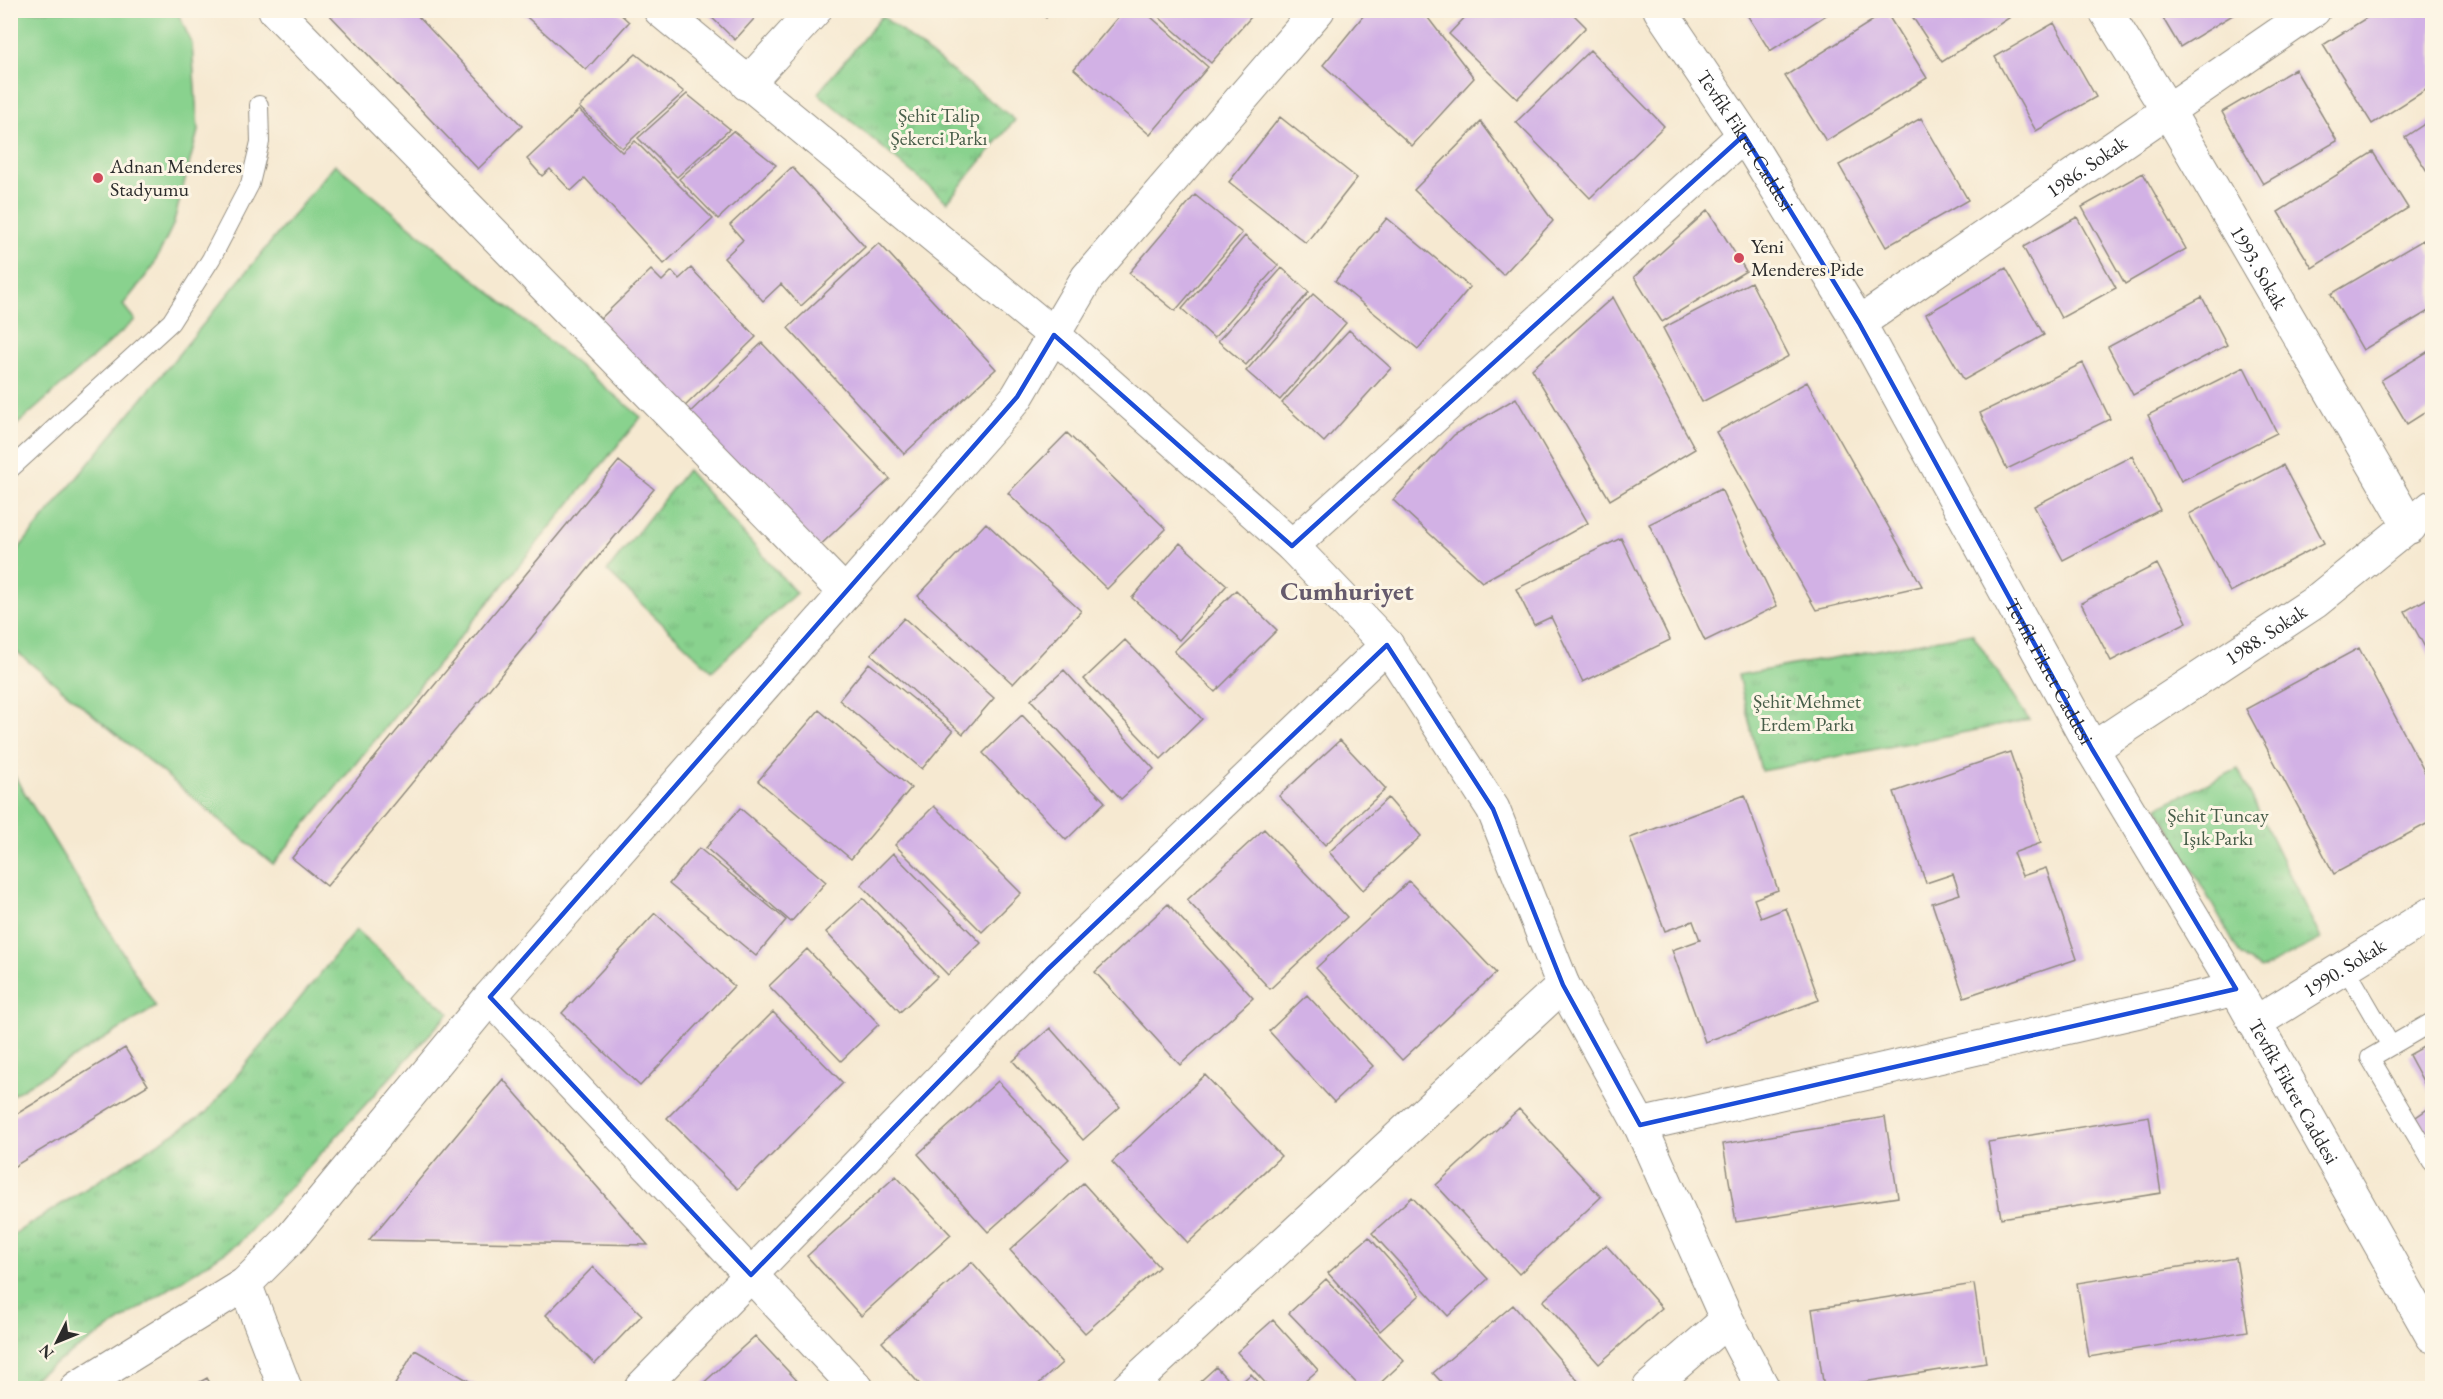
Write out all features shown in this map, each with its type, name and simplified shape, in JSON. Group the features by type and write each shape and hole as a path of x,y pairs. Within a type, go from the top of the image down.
{"street":[{"path":"275,10 845,593"},
{"path":"660,10 1054,335 1292,546 1387,645 1493,810 1563,985 1640,1125 1727,1320 1763,1389"},
{"path":"747,84 815,10"},
{"path":"77,1389 245,1284 292,1238 490,997 1017,397 1087,278 1318,10"},
{"name":"Tevfik Fikret Caddesi","path":"1660,10 1744,135 1859,323 2092,749 2236,989 2433,1336"},
{"name":"1993. Sokak","path":"2105,10 2421,517"},
{"name":"1986. Sokak","path":"1859,323 2314,10"},
{"path":"1292,546 1744,135"},
{"name":"1988. Sokak","path":"2092,749 2315,602 2421,517"},
{"path":"641,1389 1047,970 1387,645"},
{"name":"1990. Sokak","path":"2255,1023 2433,913"},
{"path":"1128,1389 1563,985"},
{"path":"1640,1125 2236,989"},
{"path":"490,997 857,1389"},
{"path":"245,1284 285,1389"},
{"path":"1648,1389 1727,1320"}],"lane":[{"path":"10,469 171,322 211,259 250,184 260,142 260,105"},
{"path":"2345,967 2391,1046"},
{"path":"2433,1022 2370,1058 2433,1162"}],"highlighted area":[{"path":"1744,135 1859,323 2092,749 2236,989 1640,1125 1563,985 1493,809 1387,645 1047,970 751,1275 490,997 1017,397 1054,335 1292,546"}],"green space":[{"name":"Adnan Menderes Stadyumu","path":"10,11 177,11 192,44 198,131 173,225 152,268 123,305 135,320 11,430"},
{"name":"Şehit Talip Şekerci Parkı","path":"882,16 1015,120 947,202 818,93"},
{"path":"335,164 641,417 273,864 11,647 11,558"},
{"path":"687,470 796,593 712,671 607,571"},
{"name":"Şehit Mehmet Erdem Parkı","path":"1972,633 2029,720 1761,771 1738,675"},
{"path":"10,769 156,1007 11,1096 10,1096"},
{"name":"Şehit Tuncay Işık Parkı","path":"2238,769 2321,939 2261,969 2241,956 2158,807"},
{"path":"356,930 449,1013 239,1243 18,1388 11,1388 11,1236 206,1113"}],"building":[{"path":"325,10 412,10 522,126 478,169"},
{"path":"519,10 616,10 629,22 586,70"},
{"path":"704,10 762,10 735,40"},
{"path":"1037,10 1052,10 1046,18"},
{"path":"1124,10 1143,10 1208,67 1150,135 1074,69"},
{"path":"1151,10 1257,10 1211,63"},
{"path":"1368,10 1422,10 1474,78 1412,146 1323,65"},
{"path":"1472,10 1569,10 1586,27 1517,99 1449,34"},
{"path":"1744,10 1834,10 1770,51"},
{"path":"1908,10 2021,10 1942,62"},
{"path":"2158,10 2241,10 2180,47"},
{"path":"2379,10 2432,10 2432,86 2372,124 2323,45"},
{"path":"1886,12 1927,78 1826,141 1785,76"},
{"path":"2054,23 2096,97 2036,131 1995,57"},
{"path":"1590,50 1664,126 1590,198 1516,122"},
{"path":"636,54 684,92 622,148 579,107"},
{"path":"2295,69 2337,141 2263,184 2222,112"},
{"path":"687,94 730,129 677,177 638,138"},
{"path":"579,110 622,152 635,141 713,219 664,264 585,178 571,191 550,169 542,176 527,159"},
{"path":"1280,117 1357,178 1306,243 1229,182"},
{"path":"1921,118 1968,200 1886,247 1839,165"},
{"path":"2432,119 2432,179 2405,137"},
{"path":"1481,122 1553,221 1503,275 1414,190"},
{"path":"733,131 776,165 718,219 679,179"},
{"path":"2373,152 2408,208 2312,268 2278,212"},
{"path":"792,167 865,247 801,306 781,284 763,301 724,258 743,240 730,225"},
{"path":"2143,173 2186,249 2125,284 2082,207"},
{"path":"1195,195 1242,233 1175,311 1129,273"},
{"path":"1708,210 1746,271 1662,322 1634,277"},
{"path":"2077,217 2116,288 2061,318 2023,247"},
{"path":"1387,218 1470,287 1418,349 1335,281"},
{"path":"1245,236 1278,265 1214,338 1182,309"},
{"path":"2423,240 2432,257 2432,309 2363,350 2331,294"},
{"path":"879,243 996,369 904,454 788,328"},
{"path":"691,268 756,337 679,412 596,323 651,270 662,281 672,271 679,279"},
{"path":"1282,268 1309,292 1246,365 1218,341"},
{"path":"2006,268 2044,335 1964,380 1926,314"},
{"path":"1751,282 1789,356 1702,402 1663,328"},
{"path":"1313,294 1346,323 1280,400 1246,371"},
{"path":"1613,297 1695,449 1610,500 1532,369"},
{"path":"2202,297 2227,345 2133,395 2108,347"},
{"path":"1349,330 1391,368 1324,442 1282,403"},
{"path":"762,343 890,479 812,553 684,418"},
{"path":"2432,349 2432,408 2407,424 2381,380"},
{"path":"2083,363 2110,419 2007,469 1980,413"},
{"path":"2244,367 2277,433 2181,481 2148,415"},
{"path":"1807,382 1922,586 1816,610 1716,432"},
{"path":"1516,398 1588,523 1482,582 1393,500 1454,435"},
{"path":"1067,433 1166,529 1107,589 1008,493"},
{"path":"2132,456 2160,510 2063,560 2034,506"},
{"path":"619,461 654,489 327,886 292,858"},
{"path":"2283,465 2324,543 2230,592 2189,514"},
{"path":"1721,489 1777,606 1705,641 1649,524"},
{"path":"986,523 1081,611 1013,684 918,596"},
{"path":"1621,538 1670,640 1583,682 1551,617 1534,625 1516,589"},
{"path":"1180,543 1227,585 1179,640 1132,598"},
{"path":"2157,564 2187,622 2111,661 2081,603"},
{"path":"1236,590 1277,630 1215,692 1174,651"},
{"path":"2432,596 2432,660 2405,611"},
{"path":"904,618 994,698 963,734 871,654"},
{"path":"1125,640 1202,719 1161,759 1084,679"},
{"path":"2359,648 2432,786 2432,821 2334,874 2246,709"},
{"path":"869,663 953,731 922,769 839,700"},
{"path":"1064,670 1154,769 1121,799 1031,700"},
{"path":"819,710 911,788 851,859 758,781"},
{"path":"1022,715 1105,802 1066,840 983,753"},
{"path":"1340,740 1386,789 1325,845 1279,796"},
{"path":"2010,752 2041,843 2013,853 2022,876 2046,868 2077,959 1964,997 1932,903 1960,894 1953,874 1926,883 1894,792"},
{"path":"1745,795 1778,890 1754,899 1761,918 1786,908 1819,1000 1705,1042 1672,950 1700,940 1693,921 1665,931 1630,838"},
{"path":"1388,798 1421,836 1363,890 1329,852"},
{"path":"934,806 1021,893 982,932 895,845"},
{"path":"740,808 826,882 791,922 706,848"},
{"path":"1264,829 1347,917 1270,989 1187,900"},
{"path":"699,848 786,920 756,956 669,884"},
{"path":"893,853 981,943 948,975 861,885"},
{"path":"1409,881 1496,973 1402,1060 1316,968"},
{"path":"863,898 937,977 900,1012 826,932"},
{"path":"1168,904 1253,998 1180,1065 1095,972"},
{"path":"655,913 734,986 640,1086 562,1013"},
{"path":"807,949 879,1024 841,1061 769,986"},
{"path":"1307,995 1373,1066 1334,1102 1269,1031"},
{"path":"773,1012 843,1083 738,1189 667,1118"},
{"path":"1050,1028 1120,1107 1083,1140 1013,1061"},
{"path":"2432,1042 2432,1098 2409,1055"},
{"path":"125,1048 148,1085 10,1169 10,1118"},
{"path":"1205,1075 1281,1156 1188,1243 1112,1162"},
{"path":"503,1079 648,1245 369,1240"},
{"path":"998,1081 1069,1159 988,1232 918,1154"},
{"path":"2432,1106 2432,1146 2416,1117"},
{"path":"1519,1109 1601,1197 1519,1274 1436,1185"},
{"path":"2149,1116 2161,1193 2001,1218 1988,1142"},
{"path":"1885,1117 1898,1197 1736,1222 1723,1144"},
{"path":"896,1176 951,1235 861,1316 807,1256"},
{"path":"1083,1183 1159,1267 1085,1333 1010,1250"},
{"path":"1412,1197 1488,1279 1448,1316 1372,1233"},
{"path":"1369,1237 1420,1295 1380,1331 1328,1273"},
{"path":"1606,1245 1662,1308 1599,1364 1543,1301"},
{"path":"2236,1258 2248,1331 2089,1357 2077,1283"},
{"path":"972,1262 1062,1363 1034,1388 923,1388 882,1342"},
{"path":"593,1267 642,1315 595,1364 546,1315"},
{"path":"1326,1279 1404,1361 1375,1388 1361,1388 1289,1313"},
{"path":"1974,1284 1986,1363 1824,1388 1812,1309"},
{"path":"1513,1305 1579,1382 1572,1388 1447,1388 1433,1373"},
{"path":"1273,1320 1318,1370 1297,1388 1270,1388 1237,1352"},
{"path":"755,1336 804,1388 698,1388"},
{"path":"415,1350 476,1385 474,1388 393,1388"},
{"path":"1216,1367 1235,1388 1193,1388"},
{"path":"1251,1374 1264,1388 1235,1388"},
{"path":"207,1378 213,1388 189,1388"}],"place":[{"name":"Adnan Menderes Stadyumu","path":"98,178"},
{"name":"Yeni Menderes Pide","path":"1739,258"}],"district":[{"name":"Cumhuriyet","path":"1347,591"}]}
